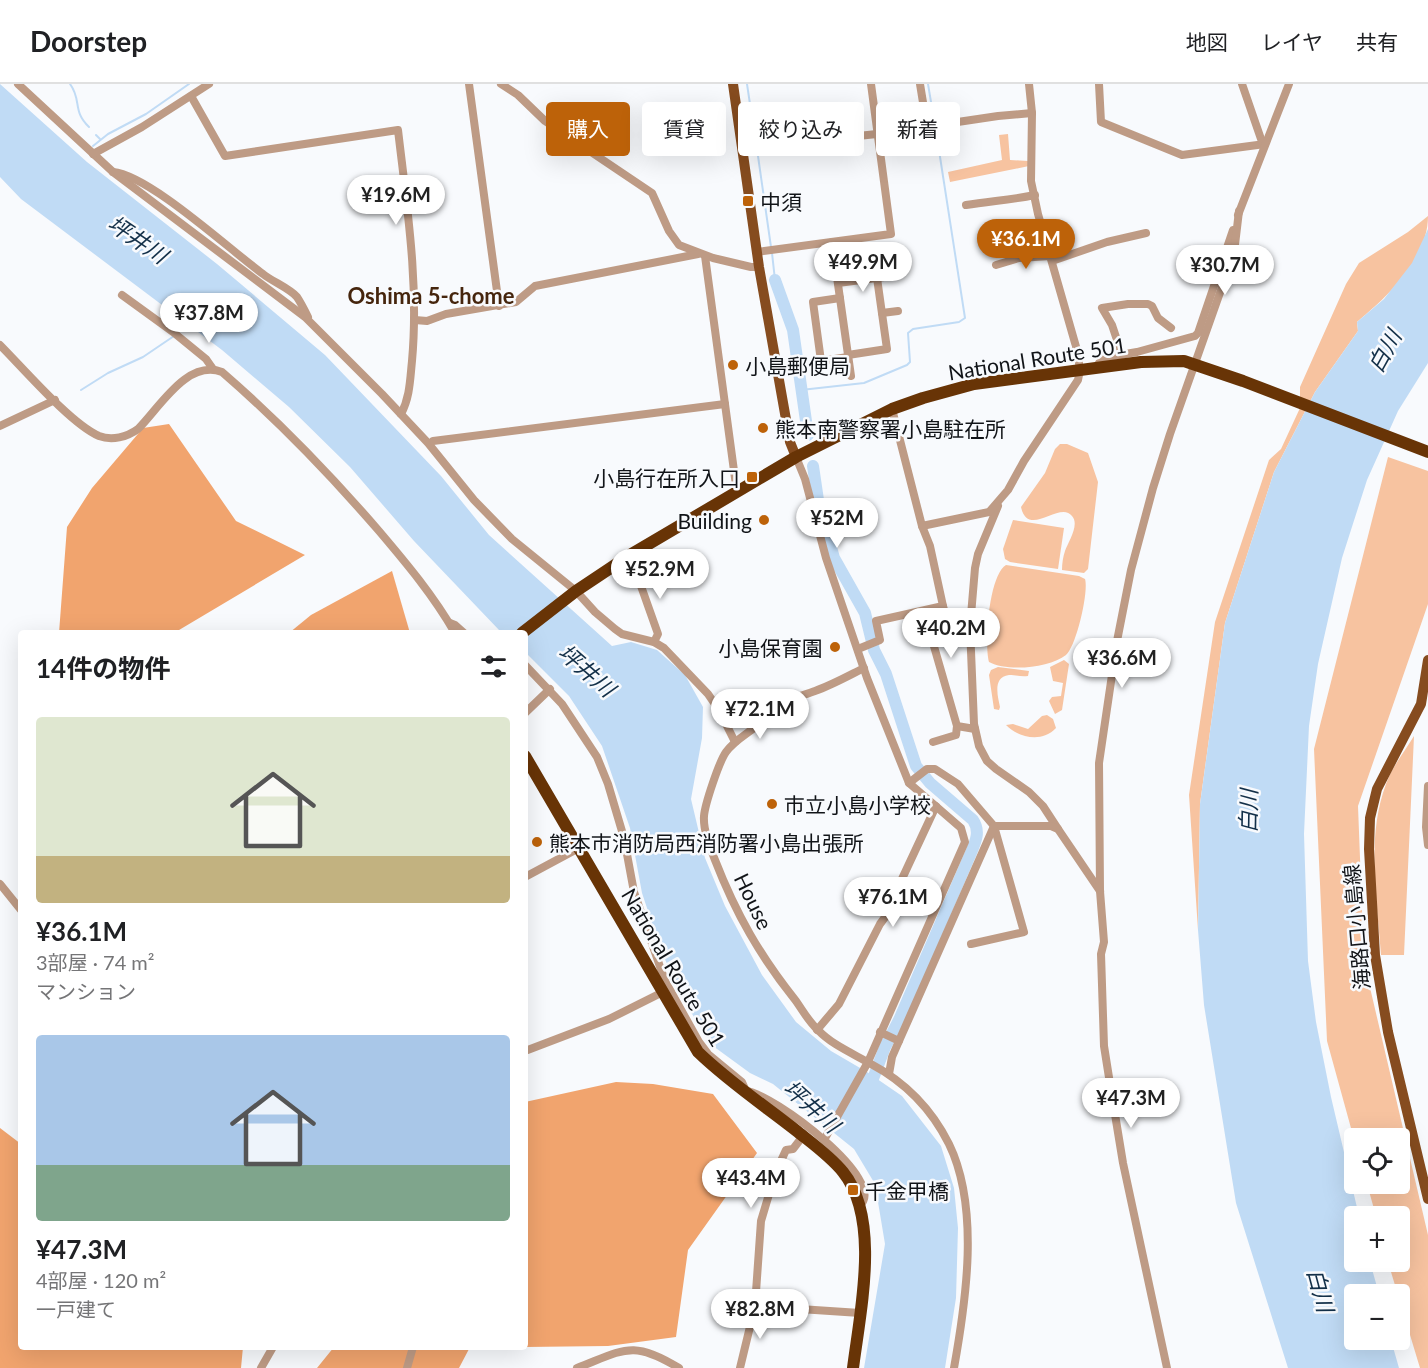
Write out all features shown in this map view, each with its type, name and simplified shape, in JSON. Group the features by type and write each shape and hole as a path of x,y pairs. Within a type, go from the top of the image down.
{"highway":[{"name":"National Route 501","path":"526,630 574,593 630,555 796,457 892,409 974,384 1141,362 1184,361 1200,365 1428,452"},
{"name":"National Route 501","path":"528,761 698,1052 715,1068 803,1136 842,1171 850,1184 859,1206 864,1240 860,1313 853,1368"}],"main road":[{"path":"733,84 738,120"},
{"path":"743,156 759,267 790,441 796,457"},
{"name":"海路口小島線","path":"1428,660 1421,704 1377,789 1370,818 1369,849 1375,955 1388,1032 1428,1199"}],"street":[{"path":"18,84 112,171 311,323 428,443 474,500 512,539 622,634 654,642 664,648 708,694 735,742 785,702 864,668"},
{"path":"93,154 142,127 208,84"},
{"path":"469,84 499,306"},
{"path":"501,84 518,95 545,121 652,193 669,231 680,245 702,255 759,267"},
{"path":"871,84 876,126"},
{"path":"920,84 923,102"},
{"path":"1029,84 1032,113 1031,181 1077,350 1080,370 1078,380 1072,390 1043,431 1005,494 978,554 970,627 972,705 979,746 987,761 1029,792 1043,806 1100,891"},
{"path":"1099,84 1101,122 1182,155 1265,144"},
{"path":"1242,84 1261,139 1265,144"},
{"path":"1096,368 1102,358 1195,336 1198,333 1239,211 1289,84"},
{"path":"191,96 225,156 398,130 411,243 415,320 408,401 401,414"},
{"path":"960,122 1032,113"},
{"path":"757,252 891,234 880,156"},
{"path":"966,205 992,200 1007,201 1035,195"},
{"path":"1167,1368 1123,1163 1104,1046 1101,954 1104,942 1100,891 1099,763 1117,642 1131,570 1170,434 1200,365 1234,253 1239,211"},
{"path":"996,265 1019,258 1051,258 1146,233"},
{"path":"832,242 851,376"},
{"path":"415,320 427,321 446,314 516,303 535,286 702,255"},
{"path":"702,255 737,493"},
{"path":"838,283 881,277 882,313 887,349 821,361 813,302 840,297"},
{"path":"122,295 173,332 206,359 213,369"},
{"path":"1122,355 1112,325 1102,308 1137,303 1148,304 1152,306 1158,318 1171,328"},
{"path":"882,313 898,311"},
{"path":"0,345 81,424 100,436 118,438 129,435 138,429 183,379 204,369 222,372 314,457 427,588 453,630"},
{"path":"0,426 55,400"},
{"path":"433,441 725,404"},
{"path":"892,409 922,526 930,546 950,631 931,636 957,726 956,735 933,742"},
{"path":"796,457 805,478 826,558 864,668 909,783 961,828 965,842 880,1032 868,1064 825,1137"},
{"path":"922,526 989,512 1005,494"},
{"path":"630,555 658,634 654,642"},
{"path":"858,649 880,640 876,621 943,606"},
{"path":"449,623 461,630"},
{"path":"528,667 550,689 580,729 597,757 608,784 624,838 634,892 665,981 699,1042 708,1054 742,1082 746,1091 754,1092 770,1100 825,1137 847,1162 861,1183 865,1198 859,1206"},
{"path":"528,710 550,689"},
{"path":"957,726 975,729"},
{"name":"House","path":"735,742 726,752 707,801 704,818 710,845 728,895 767,964 817,1030 868,1064 887,1073 920,1101 936,1120 949,1144 962,1178 968,1266 954,1368"},
{"path":"909,783 927,770 935,769 958,784 994,826 1024,932 970,944"},
{"path":"1428,786 1426,827 1428,845"},
{"path":"817,1030 839,1004 880,924 897,901 901,881 936,806"},
{"path":"994,826 1051,826 1058,830"},
{"path":"887,1073 994,826"},
{"path":"528,875 579,848"},
{"path":"0,884 18,905"},
{"path":"528,1051 609,1019 663,992"},
{"path":"880,1032 899,1041"},
{"path":"740,1368 755,1305 761,1221 775,1174 786,1150 794,1149 803,1136"},
{"path":"755,1305 860,1313"},
{"path":"577,1368 616,1352 636,1349 649,1352 679,1368"},
{"path":"261,1368 271,1350"},
{"path":"407,1368 411,1350"}],"shaded area":[{"path":"1008,134 1010,160 1028,161 1029,166 950,182 948,172 1002,160 999,135"},
{"path":"1428,216 1426,232 1414,262 1381,301 1357,322 1358,331 1315,392 1274,472 1225,623 1200,804 1198,930 1189,795 1215,622 1269,460 1281,449 1300,408 1300,387 1346,284 1359,263 1408,232"},
{"path":"169,424 236,521 305,555 179,630 59,630 67,527 92,488 143,428"},
{"path":"1060,444 1067,444 1088,453 1098,482 1088,569 1084,573 1062,570 1064,553 1075,524 1072,516 1067,512 1060,512 1037,520 1030,520 1025,516 1021,507 1045,473 1055,449"},
{"path":"1388,457 1428,471 1428,604 1358,806 1364,962 1403,1128 1351,1128 1327,1041 1314,749"},
{"path":"1013,520 1064,528 1058,569 1010,562 1005,559 1003,549"},
{"path":"1006,565 1079,576 1085,579 1085,595 1077,631 1074,642 1066,655 1039,666 1017,668 989,662 987,640 989,610 995,582"},
{"path":"392,571 409,630 293,630 311,615"},
{"path":"1064,660 1069,664 1062,710 1055,714 1049,701 1052,697 1061,696 1063,683 1053,681 1050,667"},
{"path":"998,667 1029,671 1028,676 1009,675 1000,679 997,688 999,710 994,709 989,675 991,670"},
{"path":"1047,715 1053,719 1056,728 1044,736 1024,736 1006,725 1013,724 1028,729 1042,716"},
{"path":"1414,736 1404,955 1381,955 1374,869 1376,825 1386,784"},
{"path":"616,1082 653,1084 713,1094 757,1153 688,1250 676,1337 608,1346 528,1347 528,1101"},
{"path":"0,1128 18,1142 18,1350 243,1350 241,1368 0,1368"},
{"path":"1410,1158 1428,1235 1428,1368 1420,1368 1410,1335 1410,1284 1395,1284 1391,1272 1410,1272 1410,1206 1373,1206 1370,1194 1410,1194"},
{"path":"332,1350 468,1350 459,1368 317,1368"}],"water":[{"name":"坪井川","path":"0,84 87,162 217,264 325,355 441,476 489,535 612,646 631,642 657,650 685,675 703,707 702,738 691,799 705,858 725,906 762,975 796,1022 831,1051 902,1096 941,1146 954,1188 958,1228 956,1298 945,1368 864,1368 885,1244 875,1184 854,1149 773,1084 750,1073 713,1046 697,1022 680,994 661,950 642,893 630,828 602,746 569,696 528,655 528,630 499,630 414,541 350,467 289,407 222,350 21,199 0,177"},
{"name":"白川","path":"1428,229 1428,363 1398,411 1367,480 1342,558 1318,664 1309,726 1304,834 1308,961 1316,1022 1344,1152 1344,1194 1354,1194 1357,1206 1344,1206 1344,1272 1373,1272 1376,1284 1344,1284 1344,1350 1394,1350 1399,1368 1288,1368 1236,1203 1204,1005 1198,930 1200,804 1225,623 1274,472 1315,392 1358,331 1357,322 1384,299 1412,263"}],"waterway":[{"path":"70,84 76,95 81,116 89,127"},
{"path":"93,146 108,134 146,114 189,84"},
{"path":"747,84 750,102"},
{"path":"928,84 931,102"},
{"path":"96,135 100,139"},
{"path":"758,156 771,247"},
{"path":"801,390 864,383 907,365 910,362 908,333 913,329 959,322 965,318 940,156"},
{"path":"772,253 775,280"},
{"path":"775,280 793,330 808,435"},
{"path":"178,332 187,324"},
{"path":"81,390 108,373 143,357 174,336"},
{"path":"813,466 818,500 834,558 865,613 874,650 886,674 916,766 930,783 973,820 977,829 974,846 899,1020 885,1047 868,1092"}],"place":[{"name":"中須","path":"748,201"},
{"name":"小島郵便局","path":"733,365"},
{"name":"熊本南警察署小島駐在所","path":"763,428"},
{"name":"小島行在所入口","path":"752,477"},
{"name":"Building","path":"764,520"},
{"name":"小島保育園","path":"835,647"},
{"name":"市立小島小学校","path":"772,804"},
{"name":"熊本市消防局西消防署小島出張所","path":"537,842"},
{"name":"千金甲橋","path":"853,1190"}],"district":[{"name":"Oshima 5-chome","path":"431,295"}]}
